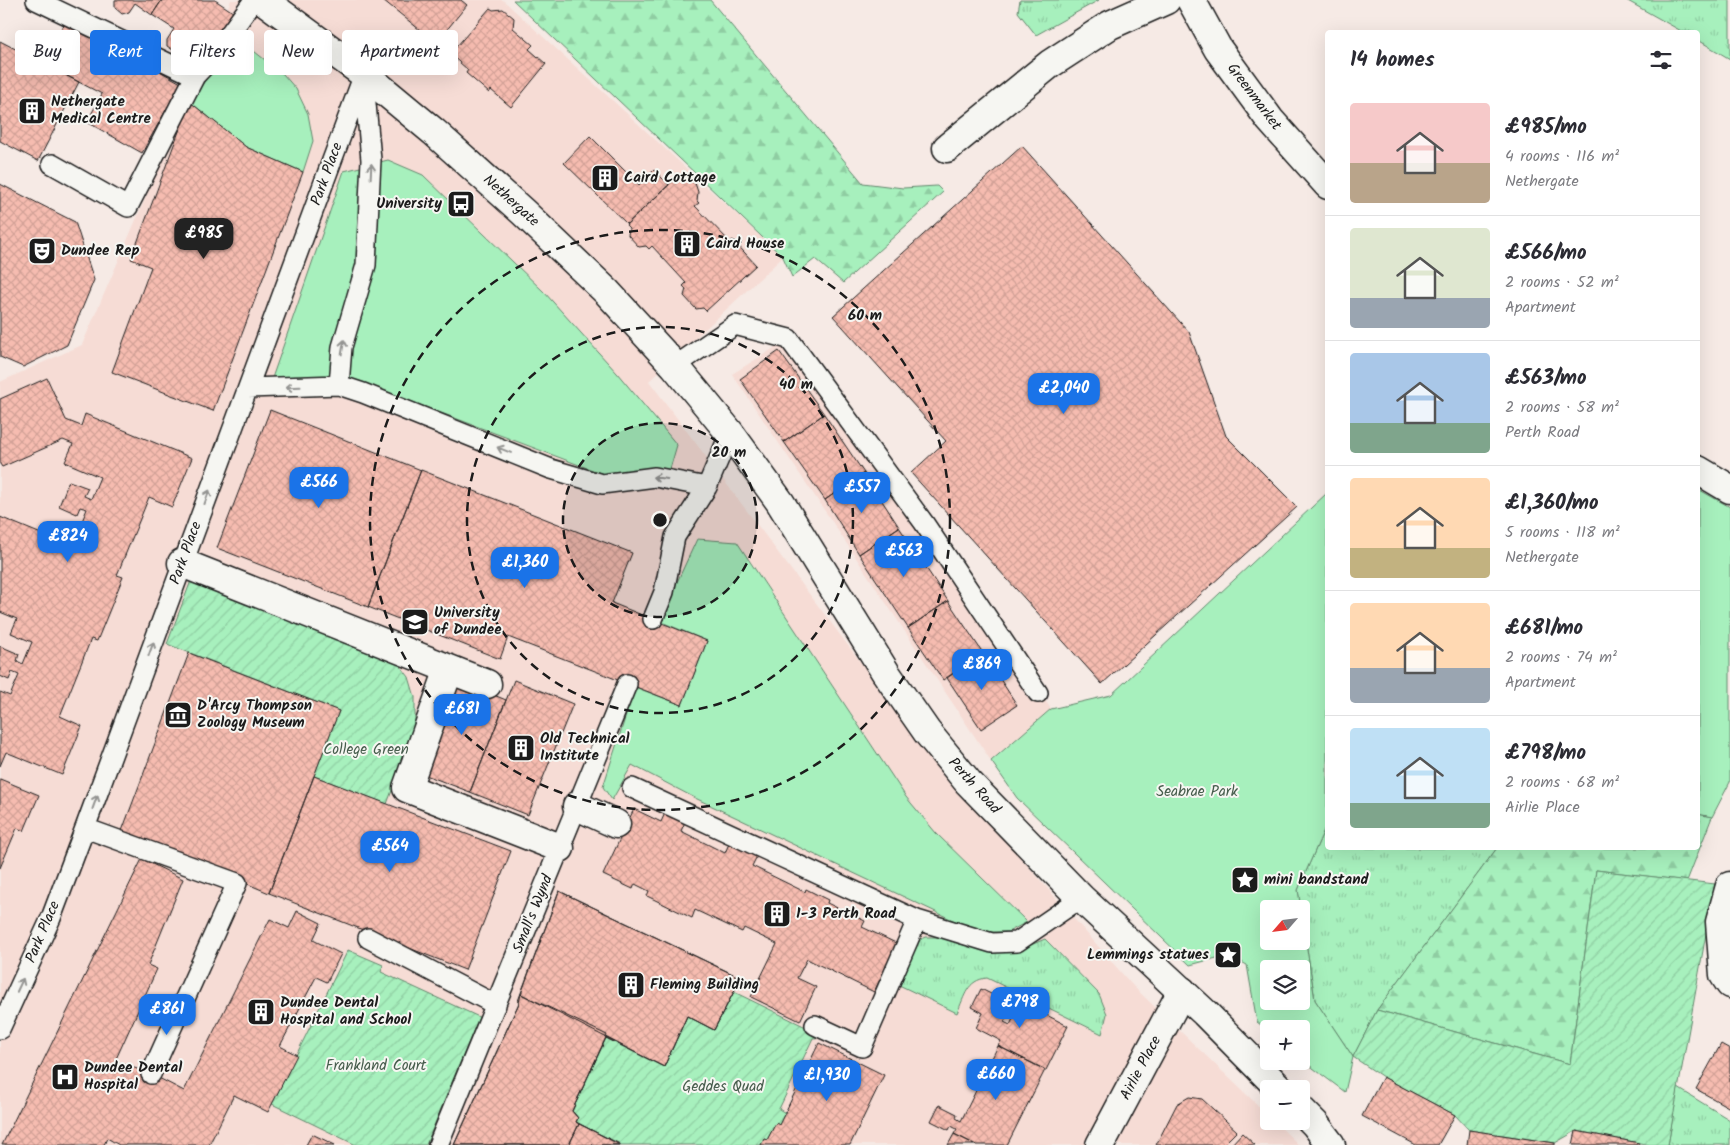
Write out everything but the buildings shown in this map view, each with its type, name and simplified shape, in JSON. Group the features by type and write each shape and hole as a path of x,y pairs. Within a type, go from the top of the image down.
{"street":[{"name":"Nethergate","path":"263,0 342,58"},
{"path":"947,148 1050,64 1110,25 1166,0"},
{"name":"Greenmarket","path":"1191,0 1224,57 1270,120 1325,182"},
{"name":"Nethergate","path":"365,75 434,132 563,248 607,292 675,366 730,433"},
{"name":"Perth Road","path":"730,433 780,502 886,673 928,732 968,782 1081,898 1182,992 1271,1080"},
{"path":"1700,471 1730,489"},
{"path":"182,564 487,684"},
{"path":"449,669 407,788 560,848"},
{"path":"577,806 616,824"},
{"path":"1730,886 1720,922 1724,976 1730,984"},
{"name":"Airlie Place","path":"1100,1145 1182,992"},
{"path":"1310,1119 1331,1145"}],"lane":[{"path":"36,0 195,76"},
{"path":"52,164 128,207 195,76 212,58 254,0"},
{"path":"339,385 342,347 366,265 371,160 364,75"},
{"name":"Park Place","path":"0,1029 51,918 364,75"},
{"path":"675,366 735,325 789,338 924,523 1038,693"},
{"path":"248,388 339,385 363,392 551,469 602,484 655,477 707,487"},
{"path":"653,619 664,592 675,537 707,487 730,433"},
{"name":"Small's Wynd","path":"438,1145 627,684"},
{"path":"632,788 917,920 992,943 1018,942 1081,898"},
{"path":"85,828 237,883 151,1074"},
{"path":"815,1025 862,1047 917,920"},
{"path":"368,938 496,1005"}],"shaded area":[{"name":"University of Dundee","path":"231,0 503,0 783,257 649,381 929,753 1133,986 1260,1107 1260,1130 1283,1130 1299,1145 0,1145 0,382 82,345 199,75 254,75 254,30 218,30"},
{"path":"789,339 924,523 1051,709 991,761 732,374"}],"green space":[{"path":"513,0 710,0 863,183 903,188 937,186 943,192 843,283 815,259 792,277 783,257"},
{"path":"1020,0 1099,0 1036,35 1018,12"},
{"path":"1626,0 1730,0 1730,59 1700,41 1700,30 1679,30"},
{"path":"254,51 264,59 264,75 284,75 296,89 308,114 313,141 303,172 246,147 190,102 209,75 254,75"},
{"path":"388,160 423,175 544,292 617,373 677,445 670,469 603,474 354,380 271,381 344,171"},
{"path":"1700,490 1730,507 1730,782 1712,817 1700,814"},
{"name":"Seabrae Park","path":"1325,495 1325,828 1298,890 1300,900 1260,900 1260,950 1307,950 1309,960 1260,960 1260,1010 1310,1010 1310,968 1315,1000 1353,1057 1345,1092 1310,1066 1310,1020 1260,1020 1260,1024 1257,1022 1247,965 1228,955 1190,965 1017,798 991,761 1051,709 1111,695"},
{"path":"697,539 737,542 906,797 936,833 1027,922 1008,932 987,932 957,922 695,798 632,765 612,800 603,787 635,687 682,705 707,641 659,621"},
{"name":"College Green","path":"192,578 393,656 409,677 415,697 415,728 387,804 314,776 339,711 167,644"},
{"path":"1700,814 1712,817 1700,848"},
{"path":"1325,828 1325,850 1496,850 1377,1010 1353,1057 1315,1000 1307,950 1310,950 1310,900 1300,900 1298,890"},
{"path":"1496,850 1699,850 1687,881 1596,870 1570,1064 1377,1010"},
{"path":"1596,870 1715,884 1668,1145 1650,1145 1576,1131 1555,1143 1469,1130 1455,1115 1383,1077 1353,1057 1377,1010 1570,1064"},
{"path":"925,937 939,937 995,952 1019,950 1045,939 1099,994 1107,1014 1102,1034 987,978 980,979 971,985 957,1013 897,984 920,940"},
{"name":"Frankland Court","path":"348,950 383,965 381,972 479,1017 426,1145 356,1145 272,1104"},
{"name":"Geddes Quad","path":"734,992 810,1029 835,1036 813,1038 779,1109 785,1113 779,1125 776,1123 767,1140 764,1139 761,1145 620,1145 576,1122 578,1118 572,1111 606,1038 664,1067 687,1016 714,1029"},
{"path":"1678,1088 1730,1120 1730,1145 1668,1145"}],"place":[{"name":"Nethergate Medical Centre","path":"32,111"},
{"name":"Caird Cottage","path":"605,178"},
{"name":"University","path":"461,204"},
{"name":"Caird House","path":"687,244"},
{"name":"Dundee Rep","path":"42,251"},
{"name":"University of Dundee","path":"415,622"},
{"name":"D'Arcy Thompson Zoology Museum","path":"178,715"},
{"name":"Old Technical Institute","path":"521,748"},
{"name":"mini bandstand","path":"1245,880"},
{"name":"1-3 Perth Road","path":"777,914"},
{"name":"Lemmings statues","path":"1228,955"},
{"name":"Fleming Building","path":"631,985"},
{"name":"Dundee Dental Hospital and School","path":"261,1012"},
{"name":"Dundee Dental Hospital","path":"65,1077"}]}
